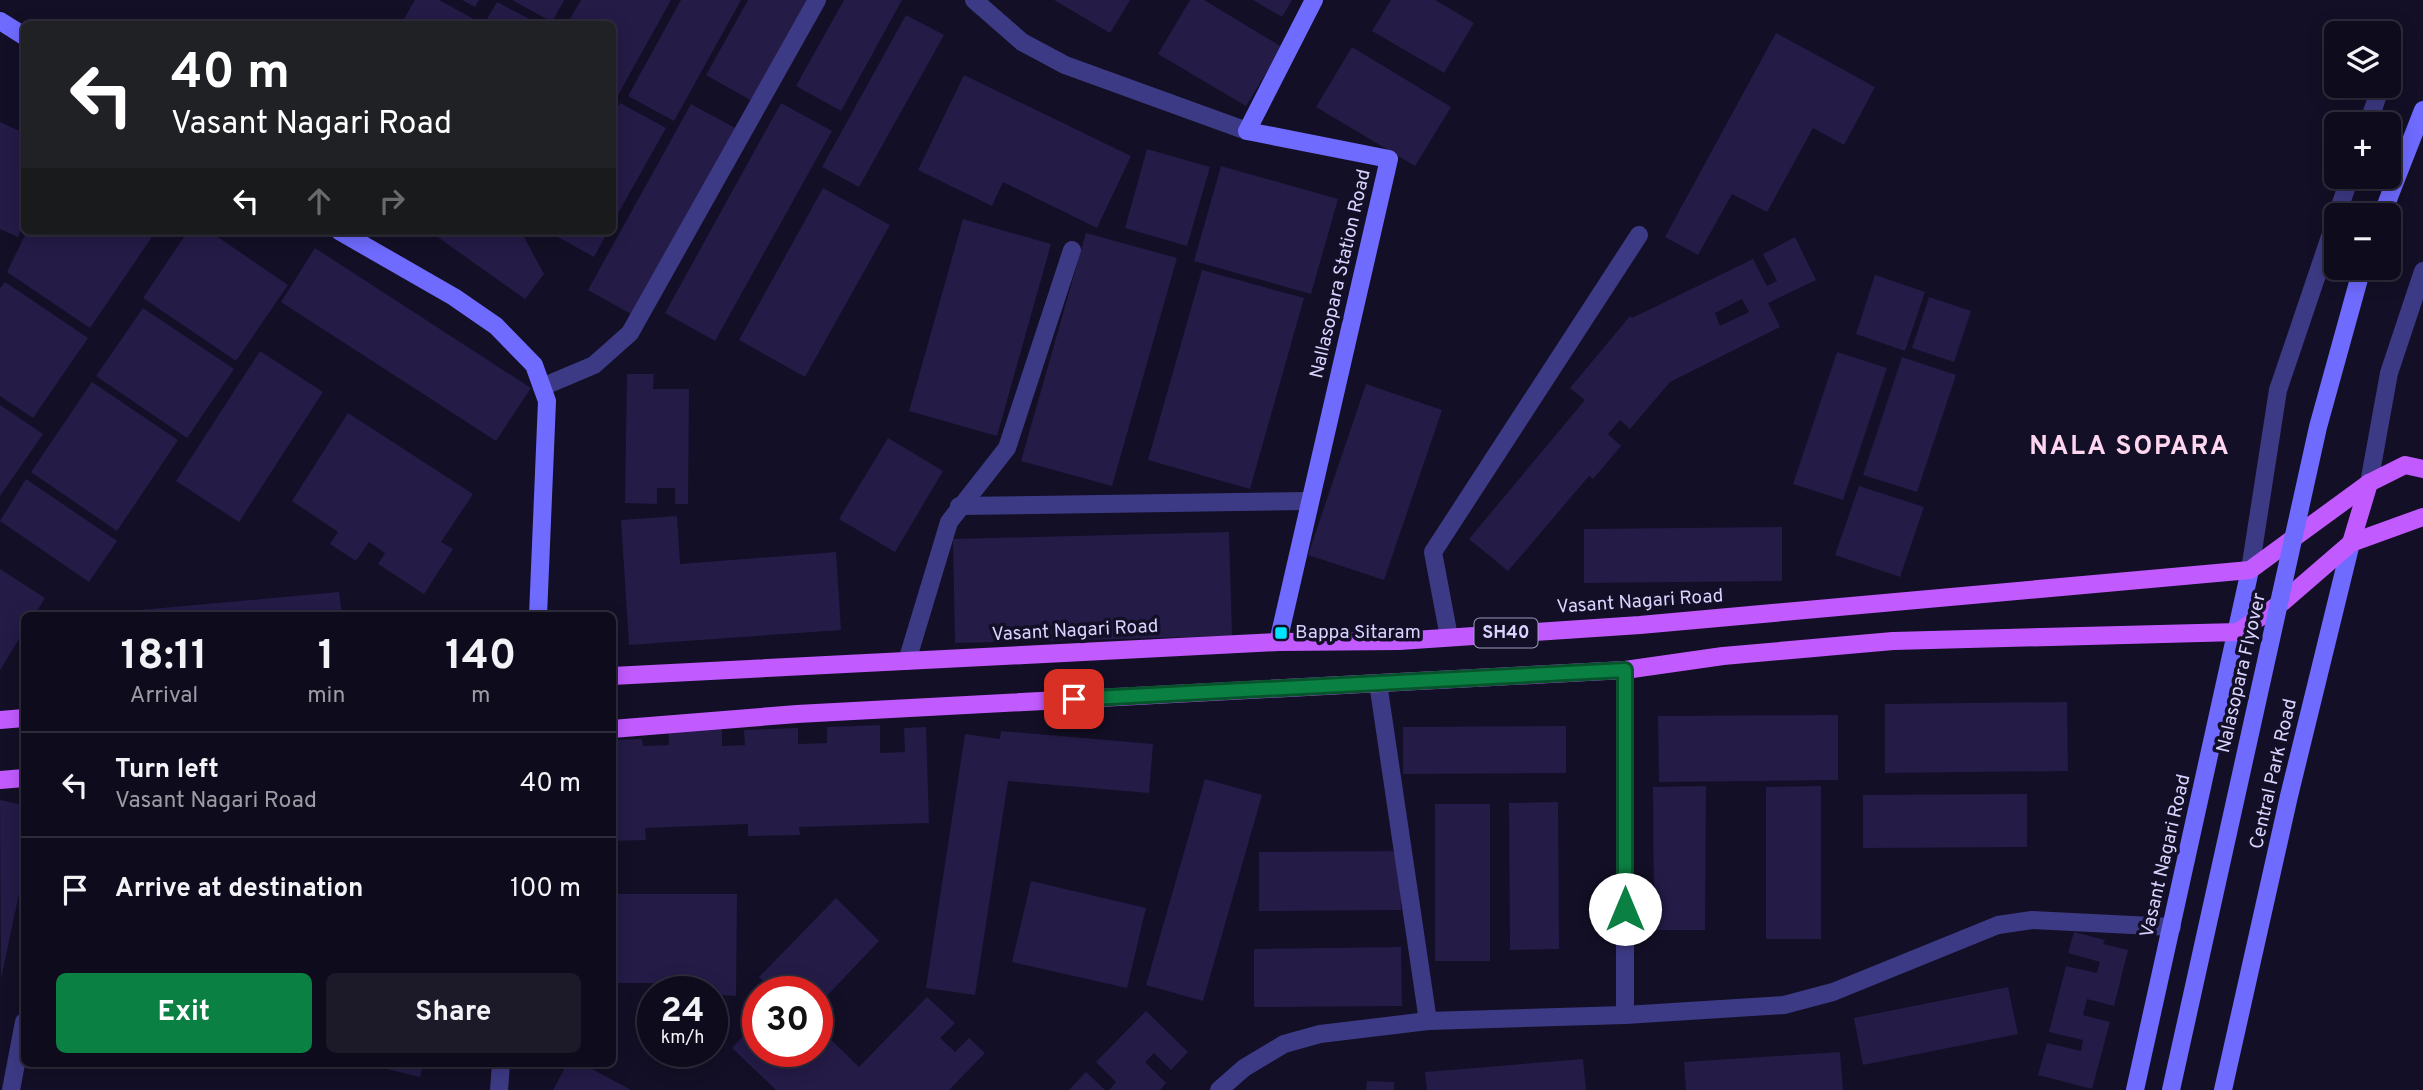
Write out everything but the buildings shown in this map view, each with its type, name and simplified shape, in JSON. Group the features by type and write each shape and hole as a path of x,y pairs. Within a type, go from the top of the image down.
{"main road":[{"path":"1247,131 1314,0"},
{"path":"0,21 21,34"},
{"path":"2387,203 2423,110"},
{"name":"Nallasopara Station Road","path":"1247,131 1389,159 1278,642"},
{"path":"346,235 454,297 496,326 534,365 547,401 538,612"},
{"name":"Nalasopara Flyover","path":"2171,1090 2318,427 2359,280"},
{"path":"2250,570 2369,483 2405,465 2423,469"},
{"path":"2351,543 2369,483"},
{"path":"2238,632 2284,601 2351,543 2423,517"},
{"name":"Central Park Road","path":"2223,1090 2289,796 2351,543"},
{"name":"Vasant Nagari Road","path":"616,676 1278,642 1449,637 1640,625 2250,570 2135,1090"},
{"name":"SH40","path":"616,730 811,713 1625,670 1723,656 1893,641 2238,632"},
{"path":"0,720 21,718"},
{"path":"0,780 21,778"}],"street":[{"path":"542,387 594,365 630,333 817,0"},
{"path":"974,0 1023,42 1065,65 1247,131"},
{"path":"1449,637 1433,552 1639,235"},
{"path":"907,661 949,522 959,506 985,480 1007,448 1072,250"},
{"path":"2250,570 2278,390 2324,255"},
{"path":"2369,483 2389,373 2423,271"},
{"path":"959,506 1310,501"},
{"path":"1625,670 1625,1015"},
{"path":"1378,682 1428,1021"},
{"path":"1219,1090 1244,1068 1284,1044 1320,1034 1428,1021 1625,1015 1784,1005 1833,992 1998,925 2032,920 2172,927"},
{"path":"11,1090 21,1038"},
{"path":"499,1090 501,1067"}],"place":[{"name":"Bappa Sitaram","path":"1281,633"}],"district":[{"name":"NALA SOPARA","path":"2130,447"}],"route":[{"path":"1074,699 1625,670 1625,909"}]}
